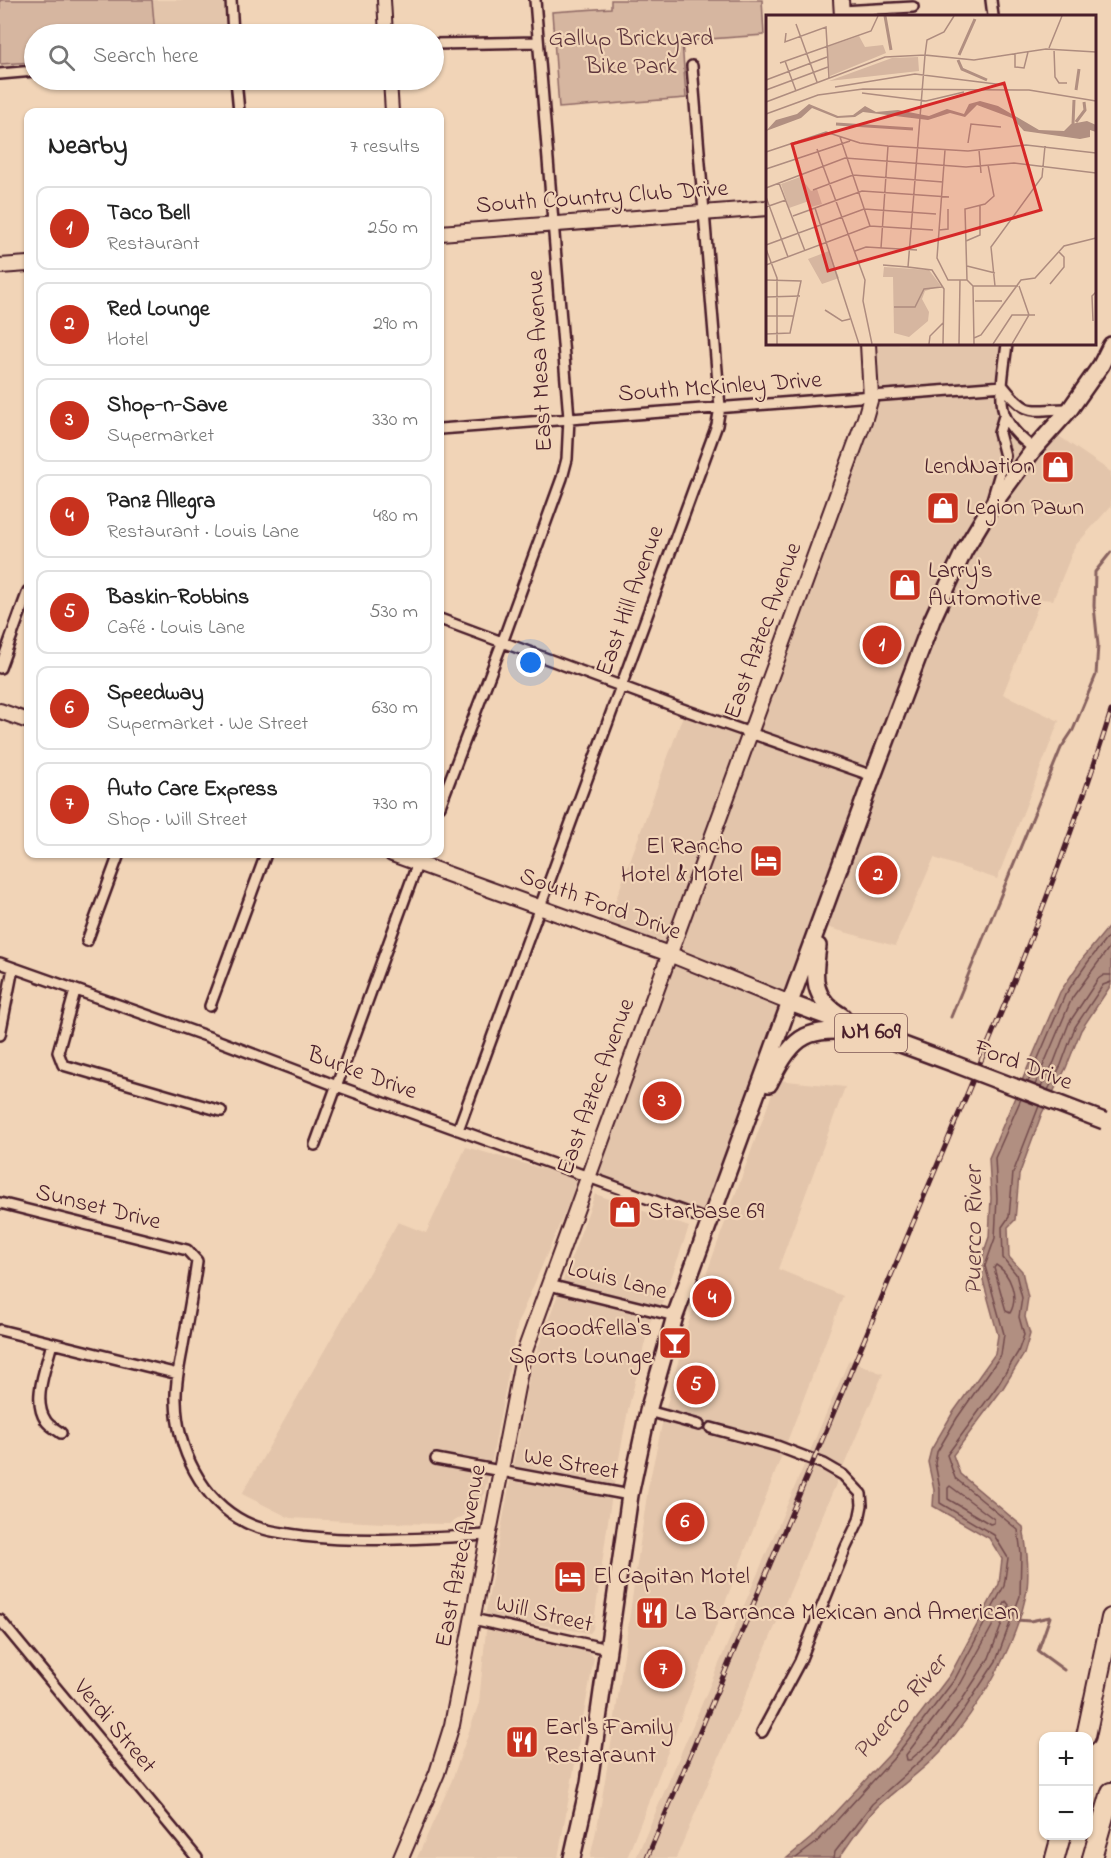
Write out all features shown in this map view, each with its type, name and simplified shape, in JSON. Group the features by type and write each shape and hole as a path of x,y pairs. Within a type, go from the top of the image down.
{"highway":[{"path":"1088,1732 1111,1618"},
{"path":"1089,1732 1111,1662"},
{"path":"1093,1855 1111,1792"},
{"path":"1093,1855 1111,1803"},
{"path":"1055,1858 1060,1840"}],"main road":[{"name":"South Country Club Drive","path":"444,233 766,208"},
{"path":"0,266 24,264"},
{"name":"East Aztec Avenue","path":"401,1858 446,1750 523,1356 866,418 871,398 868,345"},
{"path":"572,1858 589,1783 630,1495 648,1411 675,1316 932,620 964,551 988,511 1034,448 1070,409 1101,365 1111,345"},
{"path":"0,711 24,720"},
{"name":"South Ford Drive","path":"420,858 541,908 669,954 790,1003"},
{"path":"830,894 819,942 815,984 819,996 829,1009 870,1032"},
{"name":"NM 609","path":"790,1003 870,1032"},
{"path":"730,1165 774,1073 788,1050 798,1040 807,1034 821,1030 870,1032"},
{"name":"Ford Drive","path":"870,1032 1107,1122"}],"street":[{"path":"231,0 232,24"},
{"path":"384,0 385,24"},
{"name":"East Mesa Avenue","path":"444,795 502,643 567,459 569,418 535,0"},
{"path":"992,0 993,15"},
{"path":"842,9 913,7"},
{"path":"444,44 537,42"},
{"name":"East Hill Avenue","path":"458,1130 717,425 720,407 692,66"},
{"path":"0,74 24,72"},
{"path":"238,90 239,108"},
{"path":"391,90 392,108"},
{"path":"988,511 1005,456 999,433 1004,416 1003,386 1007,345"},
{"path":"1003,386 1016,403 1030,411 1051,408 1070,409"},
{"name":"South McKinley Drive","path":"444,429 720,407 871,398 1003,386"},
{"path":"1004,416 1020,437 1034,448"},
{"path":"0,668 24,602"},
{"path":"444,621 621,687 873,776"},
{"path":"87,942 117,858"},
{"path":"210,1006 265,858"},
{"path":"315,1145 420,858"},
{"name":"Burke Drive","path":"0,963 710,1221"},
{"path":"0,1035 13,968"},
{"path":"75,991 58,1052 63,1065 221,1111"},
{"name":"Sunset Drive","path":"0,1203 187,1250 197,1261 178,1374"},
{"name":"Louis Lane","path":"549,1285 675,1316"},
{"path":"0,1330 178,1374 177,1421 190,1462 201,1484 227,1511 246,1523 295,1535 360,1540 489,1535"},
{"path":"52,1343 40,1394 41,1411 46,1422 61,1432"},
{"path":"648,1411 699,1425"},
{"path":"711,1428 777,1446 820,1462 843,1475 861,1494 862,1505 859,1520 800,1661 762,1732"},
{"name":"We Street","path":"436,1459 630,1495"},
{"name":"Will Street","path":"473,1619 608,1649"},
{"name":"Verdi Street","path":"0,1620 197,1858"}],"shaded area":[{"path":"0,0 231,0 232,24 24,24 24,72 0,74"},
{"path":"868,345 1007,345 1004,416 1034,448 1050,430 1111,472 1111,506 1075,546 1053,600 1041,599 1003,694 1059,721 997,879 934,858 895,946 819,925 710,1221 588,1177 669,955 604,932 685,710 750,733 865,418"},
{"path":"777,1080 845,1087 778,1269 843,1296 627,1858 590,1858 612,1738 648,1488 663,1420 687,1327"},
{"path":"466,1147 579,1179 518,1322 490,1470 481,1504 450,1524 383,1523 290,1518 242,1494 398,1222 426,1233"},
{"path":"595,1194 689,1227 662,1304 650,1322 628,1410 610,1507 593,1629 590,1633 485,1616 531,1367"},
{"path":"849,1360 883,1374 676,1858 636,1858"},
{"path":"486,1630 587,1649 594,1658 558,1858 417,1858 452,1780 479,1703"}],"green space":[{"path":"0,0 152,0 154,24 24,24 24,63 0,64"},
{"name":"Gallup Brickyard Bike Park","path":"611,0 762,0 764,35 682,41 686,98 559,108 552,12 611,8"}],"water":[{"path":"1111,924 1111,985 1081,1030 1066,1068 1042,1113 1019,1175 1015,1220 1008,1227 1009,1257 1022,1271 1028,1298 1025,1317 1030,1334 1024,1354 1003,1388 953,1455 960,1474 1023,1527 1028,1582 1019,1619 993,1679 968,1717 935,1758 877,1807 839,1858 787,1858 811,1838 889,1755 950,1675 999,1584 1002,1559 989,1538 933,1506 934,1490 928,1462 931,1450 952,1414 995,1354 998,1335 979,1266 989,1237 991,1198 989,1158 1060,992 1083,958"}],"waterway":[{"path":"951,1017 1061,748 1073,730 1096,675 1098,645 1094,606 1095,572 1111,552"},
{"path":"1016,1620 1030,1621 1050,1617 1038,1651 1064,1670"}],"railway":[{"path":"647,1858 1006,1001 1062,858 1111,711"}],"place":[{"name":"LendNation","path":"1058,467"},
{"name":"Legion Pawn","path":"943,508"},
{"name":"Larry's Automotive","path":"905,585"},
{"name":"Taco Bell","path":"882,645"},
{"name":"El Rancho Hotel & Motel","path":"766,861"},
{"name":"Red Lounge","path":"878,875"},
{"name":"Shop-n-Save","path":"662,1101"},
{"name":"Starbase 69","path":"625,1212"},
{"name":"Panz Allegra","path":"712,1298"},
{"name":"Goodfella's Sports Lounge","path":"675,1343"},
{"name":"Baskin-Robbins","path":"696,1385"},
{"name":"Speedway","path":"685,1522"},
{"name":"El Capitan Motel","path":"570,1577"},
{"name":"La Barranca Mexican and American","path":"652,1613"},
{"name":"Auto Care Express","path":"663,1669"},
{"name":"Earl's Family Restaraunt","path":"522,1742"}],"water label":[{"name":"Puerco River","path":"975,1231"},
{"name":"Puerco River","path":"901,1708"}]}
